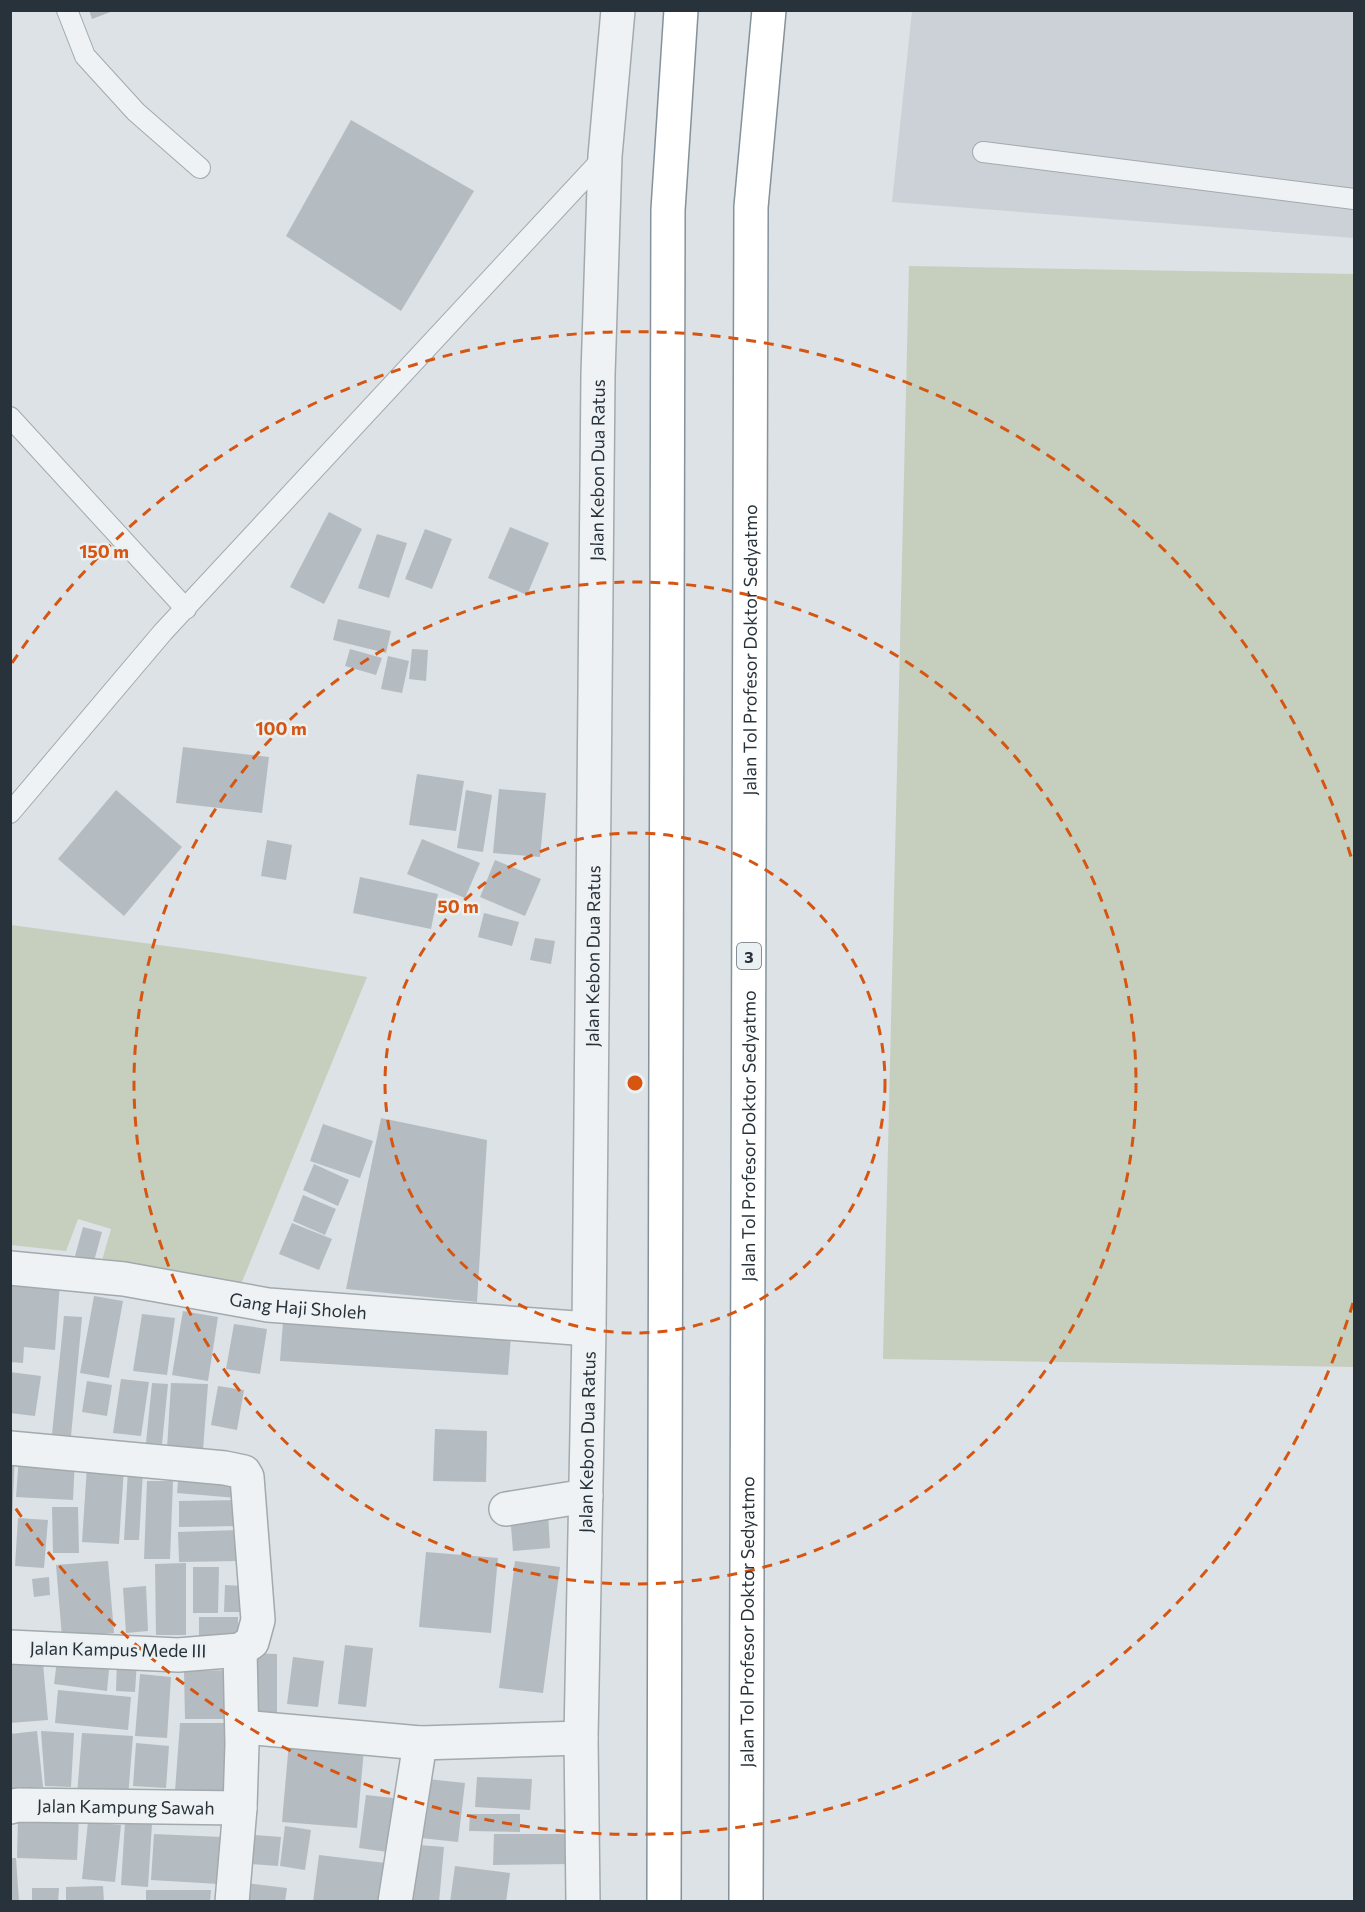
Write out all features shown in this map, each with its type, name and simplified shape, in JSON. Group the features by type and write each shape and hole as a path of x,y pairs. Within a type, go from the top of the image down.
{"highway":[{"path":"664,1902 668,222 681,10"},
{"name":"Jalan Tol Profesor Doktor Sedyatmo","path":"746,1902 751,207 769,10"}],"street":[{"name":"Jalan Kebon Dua Ratus","path":"583,1902 581,1738 589,1329 598,375 605,156 618,10"},
{"name":"Gang Haji Sholeh","path":"10,1268 124,1279 268,1305 589,1329"},
{"path":"10,1448 225,1468 244,1473 247,1477 249,1529 258,1620 252,1642 240,1650 243,1727 240,1808 232,1902"},
{"path":"506,1509 586,1496"},
{"name":"Jalan Kampus Mede III","path":"10,1647 178,1655 240,1650"},
{"path":"243,1727 420,1743 581,1738"},
{"path":"395,1902 420,1743"},
{"name":"Jalan Kampung Sawah","path":"10,1807 18,1805 240,1808"}],"lane":[{"path":"67,10 85,56 136,112 200,168"},
{"path":"983,152 1354,199"},
{"path":"10,813 163,632 605,156"},
{"path":"10,417 186,609"}],"shaded area":[{"path":"912,11 1354,11 1354,238 892,202"}],"green space":[{"path":"909,266 1354,274 1354,1367 883,1359"},
{"path":"11,925 218,953 367,977 237,1294 99,1271 111,1229 78,1219 66,1251 11,1245"}],"building":[{"path":"89,10 113,10 113,11 92,19"},
{"path":"351,120 474,191 401,311 286,236"},
{"path":"329,512 362,529 324,604 290,587"},
{"path":"510,527 549,543 527,595 488,578"},
{"path":"425,529 452,539 432,589 405,579"},
{"path":"377,534 407,543 389,598 358,588"},
{"path":"338,619 391,631 386,653 333,640"},
{"path":"350,649 382,658 376,675 345,666"},
{"path":"412,649 428,650 426,681 409,679"},
{"path":"388,656 409,661 402,693 381,689"},
{"path":"183,747 269,757 262,813 176,803"},
{"path":"417,774 464,781 456,831 409,825"},
{"path":"499,789 546,793 540,857 493,853"},
{"path":"116,790 182,847 124,916 58,859"},
{"path":"466,790 492,795 483,852 457,848"},
{"path":"422,839 480,863 465,898 407,874"},
{"path":"267,840 292,845 286,880 261,876"},
{"path":"495,860 541,879 525,916 480,897"},
{"path":"360,877 438,894 431,929 353,913"},
{"path":"484,913 519,922 512,946 478,937"},
{"path":"535,938 555,941 551,964 530,960"},
{"path":"381,1118 487,1140 477,1302 346,1289"},
{"path":"323,1124 373,1141 360,1178 310,1161"},
{"path":"314,1164 349,1180 338,1206 303,1190"},
{"path":"303,1195 336,1209 325,1235 293,1221"},
{"path":"292,1223 332,1239 319,1270 279,1254"},
{"path":"83,1227 102,1232 94,1261 75,1256"},
{"path":"10,1277 60,1283 55,1350 24,1347 23,1363 10,1362"},
{"path":"94,1296 123,1301 109,1378 80,1373"},
{"path":"183,1311 218,1317 208,1381 172,1375"},
{"path":"142,1314 175,1318 167,1375 133,1371"},
{"path":"64,1316 82,1317 71,1436 52,1434"},
{"path":"283,1322 511,1335 508,1375 280,1361"},
{"path":"234,1324 267,1329 260,1374 226,1369"},
{"path":"10,1372 41,1376 35,1416 10,1413"},
{"path":"121,1379 149,1382 141,1436 113,1433"},
{"path":"87,1381 112,1385 107,1416 82,1412"},
{"path":"152,1383 168,1384 162,1444 146,1443"},
{"path":"171,1383 208,1384 203,1450 167,1449"},
{"path":"218,1386 244,1390 237,1430 211,1425"},
{"path":"435,1429 487,1431 486,1482 433,1481"},
{"path":"10,1452 15,1452 12,1520 10,1520"},
{"path":"19,1456 75,1459 73,1500 16,1497"},
{"path":"87,1466 124,1468 119,1544 82,1542"},
{"path":"128,1470 143,1471 139,1540 124,1540"},
{"path":"179,1470 239,1474 237,1498 177,1493"},
{"path":"147,1481 173,1481 170,1559 144,1559"},
{"path":"241,1500 241,1526 179,1527 179,1501"},
{"path":"52,1507 78,1507 79,1553 53,1553"},
{"path":"548,1512 550,1548 513,1551 510,1515"},
{"path":"18,1518 48,1520 44,1568 15,1566"},
{"path":"238,1530 238,1561 179,1562 178,1532"},
{"path":"426,1552 498,1558 491,1633 419,1627"},
{"path":"108,1561 114,1633 62,1637 56,1565"},
{"path":"515,1561 560,1567 543,1693 499,1688"},
{"path":"186,1563 186,1635 156,1635 155,1564"},
{"path":"193,1567 219,1567 218,1613 193,1613"},
{"path":"49,1577 50,1595 34,1597 32,1579"},
{"path":"225,1585 243,1586 242,1612 224,1612"},
{"path":"146,1586 148,1631 126,1633 123,1588"},
{"path":"199,1617 238,1617 238,1640 199,1640"},
{"path":"345,1645 373,1648 366,1707 338,1704"},
{"path":"42,1652 48,1720 10,1723 10,1654"},
{"path":"58,1653 110,1659 107,1691 54,1684"},
{"path":"246,1653 277,1654 277,1715 245,1715"},
{"path":"293,1657 324,1661 318,1707 287,1704"},
{"path":"117,1660 137,1661 135,1692 116,1691"},
{"path":"237,1670 237,1719 185,1719 184,1671"},
{"path":"140,1674 171,1677 167,1738 135,1736"},
{"path":"58,1690 131,1697 128,1730 55,1723"},
{"path":"180,1723 230,1723 227,1802 174,1805"},
{"path":"37,1731 43,1787 10,1790 10,1734"},
{"path":"41,1731 74,1733 71,1787 45,1786"},
{"path":"82,1733 133,1736 128,1797 77,1795"},
{"path":"289,1742 364,1749 357,1828 282,1822"},
{"path":"136,1743 169,1746 166,1788 133,1786"},
{"path":"477,1777 532,1779 530,1810 475,1807"},
{"path":"418,1778 465,1783 458,1842 411,1837"},
{"path":"366,1795 402,1799 395,1853 359,1848"},
{"path":"470,1814 520,1814 520,1832 469,1831"},
{"path":"18,1816 79,1817 77,1860 17,1858"},
{"path":"88,1822 121,1825 115,1882 82,1879"},
{"path":"125,1822 152,1824 148,1887 121,1885"},
{"path":"285,1826 311,1830 305,1870 280,1866"},
{"path":"154,1834 222,1837 219,1884 151,1880"},
{"path":"494,1834 571,1834 571,1864 493,1865"},
{"path":"253,1835 281,1837 278,1866 249,1864"},
{"path":"407,1844 444,1847 439,1902 402,1902"},
{"path":"319,1855 394,1864 390,1902 313,1902"},
{"path":"10,1858 16,1858 19,1902 10,1902"},
{"path":"455,1866 510,1873 506,1902 450,1902"},
{"path":"246,1883 287,1888 285,1902 244,1902"},
{"path":"103,1886 104,1902 66,1902 66,1887"},
{"path":"32,1888 59,1888 58,1902 32,1902"},
{"path":"146,1890 211,1890 210,1902 146,1902"}]}
